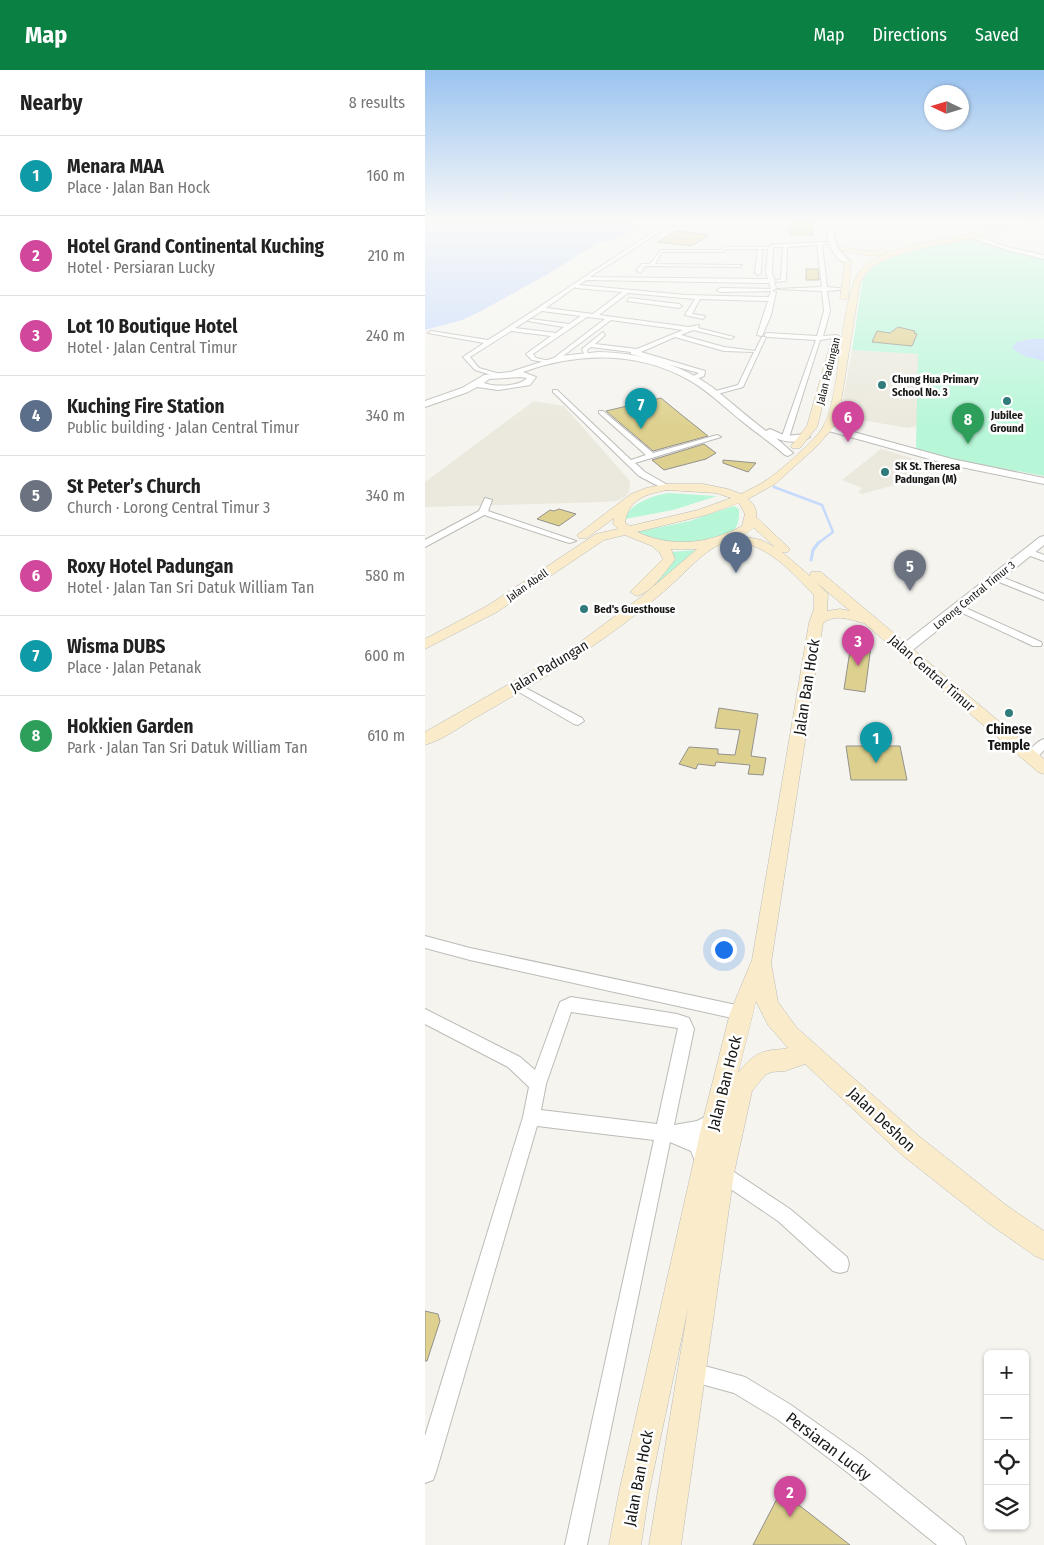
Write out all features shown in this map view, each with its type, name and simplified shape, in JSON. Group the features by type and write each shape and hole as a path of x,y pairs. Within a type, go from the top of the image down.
{"main road":[{"name":"Jalan Padungan","path":"624,527 694,506 744,487 756,480 805,437 812,427 819,406 836,341 845,289"},
{"name":"Jalan Padungan","path":"624,527 702,513 741,498 771,482 812,446 829,428 836,402 856,289"},
{"path":"622,506 624,527 657,544 681,547 710,543 731,538 748,528 751,515 771,482"},
{"path":"577,538 644,491 667,487 717,489 741,498"},
{"name":"Jalan Central Timur","path":"741,498 751,515 783,548 872,621 1044,768"},
{"name":"Jalan Abell","path":"425,634 499,593 577,538 624,527"},
{"name":"Jalan Abell","path":"425,645 492,609 590,542 624,527"},
{"path":"731,538 764,546 805,578 821,594 821,612 817,620"},
{"name":"Jalan Padungan","path":"425,739 599,636 668,582 710,543"},
{"name":"Jalan Padungan","path":"425,725 559,650 617,609 656,575 669,559 666,550 657,544"},
{"path":"817,620 829,613 837,612 872,621"},
{"name":"Jalan Ban Hock","path":"665,1545 690,1372 713,1170 715,1120 741,1012 762,960 817,620"},
{"name":"Jalan Deshon","path":"762,960 763,991 766,1004 789,1035 911,1146 997,1214 1044,1248"},
{"name":"Jalan Ban Hock","path":"625,1545 633,1492 713,1170 742,1086 757,1068 768,1061 785,1060 808,1052"}],"street":[{"path":"517,330 575,289"},
{"path":"602,289 698,298 772,299"},
{"path":"673,314 689,289"},
{"path":"717,289 845,289"},
{"path":"712,392 736,384 752,351 763,336 775,290"},
{"path":"712,392 741,386 776,312 775,290"},
{"path":"785,438 827,311 825,290"},
{"path":"596,315 627,292"},
{"path":"698,298 688,315 703,317"},
{"path":"617,299 679,306"},
{"path":"493,388 480,385 463,360 510,328 542,311 583,317 596,315 667,322 664,325"},
{"path":"596,315 621,320 693,327 731,337"},
{"path":"548,362 534,359 529,354 583,317"},
{"path":"513,374 557,358 610,318"},
{"path":"531,320 569,326"},
{"path":"615,325 621,320"},
{"path":"557,358 586,353 634,352 693,327"},
{"path":"510,328 556,335"},
{"path":"586,353 584,350 608,330"},
{"path":"431,333 489,342"},
{"path":"673,335 724,349 752,351"},
{"path":"763,336 836,341"},
{"path":"590,344 634,352 701,370 703,373 696,378"},
{"path":"634,352 696,378 788,453"},
{"path":"530,375 538,368 574,355"},
{"path":"466,357 477,370 498,375"},
{"path":"425,406 465,390 484,378 513,374 530,375"},
{"path":"425,406 475,391 527,383 532,380 530,375"},
{"path":"555,391 643,474 667,487"},
{"path":"601,412 651,456"},
{"path":"742,416 773,435 785,438 805,437"},
{"path":"829,428 951,462 1044,481"},
{"path":"631,462 717,437"},
{"path":"643,474 644,491"},
{"path":"425,544 483,512 488,500"},
{"path":"483,512 577,538"},
{"name":"Lorong Central Timur 3","path":"904,650 1044,539"},
{"path":"1028,552 1044,558"},
{"path":"997,578 1044,597"},
{"path":"959,608 1037,644"},
{"path":"516,686 578,721"},
{"path":"1031,757 1044,743"},
{"path":"425,942 470,954 741,1012"},
{"path":"425,1472 531,1117 538,1084 565,1007 571,1004 684,1023 686,1029 667,1133 576,1545"},
{"path":"425,1016 514,1062 538,1084"},
{"path":"531,1117 667,1133 695,1142 713,1170 784,1215 840,1264"},
{"path":"667,1133 698,1130 715,1120"},
{"name":"Persiaran Lucky","path":"690,1372 738,1384 784,1412 855,1464 955,1545"}],"shaded area":[{"name":"Chung Hua Primary School No. 3","path":"852,350 919,354 917,426 907,428 840,416"},
{"path":"534,401 564,406 630,481 629,492 625,497 616,501 605,502 425,507 425,482"},
{"name":"SK St. Theresa Padungan (M)","path":"881,449 931,464 902,483 862,494 858,492 862,488 842,480"}],"green space":[{"path":"861,289 1044,289 1044,476 941,457 916,449 918,354 852,350"},
{"path":"668,493 717,496 673,510 625,519 628,513 642,501"},
{"path":"734,506 739,509 738,521 734,530 727,535 691,542 672,542 637,532 690,521"},
{"path":"699,550 660,583 657,582 671,564 670,552"}],"water":[{"path":"425,289 521,289 462,320 425,330"},
{"path":"1044,339 1044,361 1024,356 1012,348 1016,342"}],"building":[{"path":"898,327 915,331 914,333 917,334 912,346 872,342 877,331 890,333"},
{"path":"661,398 708,436 653,451 606,411"},
{"path":"704,444 716,453 706,459 664,470 652,460"},
{"path":"723,460 756,463 748,472 723,463"},
{"path":"559,509 576,514 559,526 537,519 550,510"},
{"path":"851,644 871,646 865,692 844,689"},
{"path":"719,708 758,714 751,756 766,758 763,775 748,774 750,765 716,762 715,766 698,764 696,769 679,764 689,747 718,749 718,754 735,755 740,730 715,728"},
{"path":"846,746 900,746 907,780 851,780"},
{"path":"425,1311 438,1314 440,1321 427,1361 425,1361"},
{"path":"781,1491 850,1545 753,1545"}],"waterway":[{"path":"774,487 822,505 833,532 818,543"},
{"path":"811,560 813,550 818,543"}],"place":[{"name":"Chung Hua Primary School No. 3","path":"882,385"},
{"name":"Jubilee Ground","path":"1007,401"},
{"name":"Wisma DUBS","path":"641,429"},
{"name":"Roxy Hotel Padungan","path":"848,442"},
{"name":"Hokkien Garden","path":"968,444"},
{"name":"SK St. Theresa Padungan (M)","path":"885,472"},
{"name":"Kuching Fire Station","path":"736,573"},
{"name":"St Peter’s Church","path":"910,591"},
{"name":"Bed's Guesthouse","path":"584,609"},
{"name":"Lot 10 Boutique Hotel","path":"858,666"},
{"name":"Chinese Temple","path":"1009,713"},
{"name":"Menara MAA","path":"876,763"},
{"name":"Hotel Grand Continental Kuching","path":"790,1517"}]}
